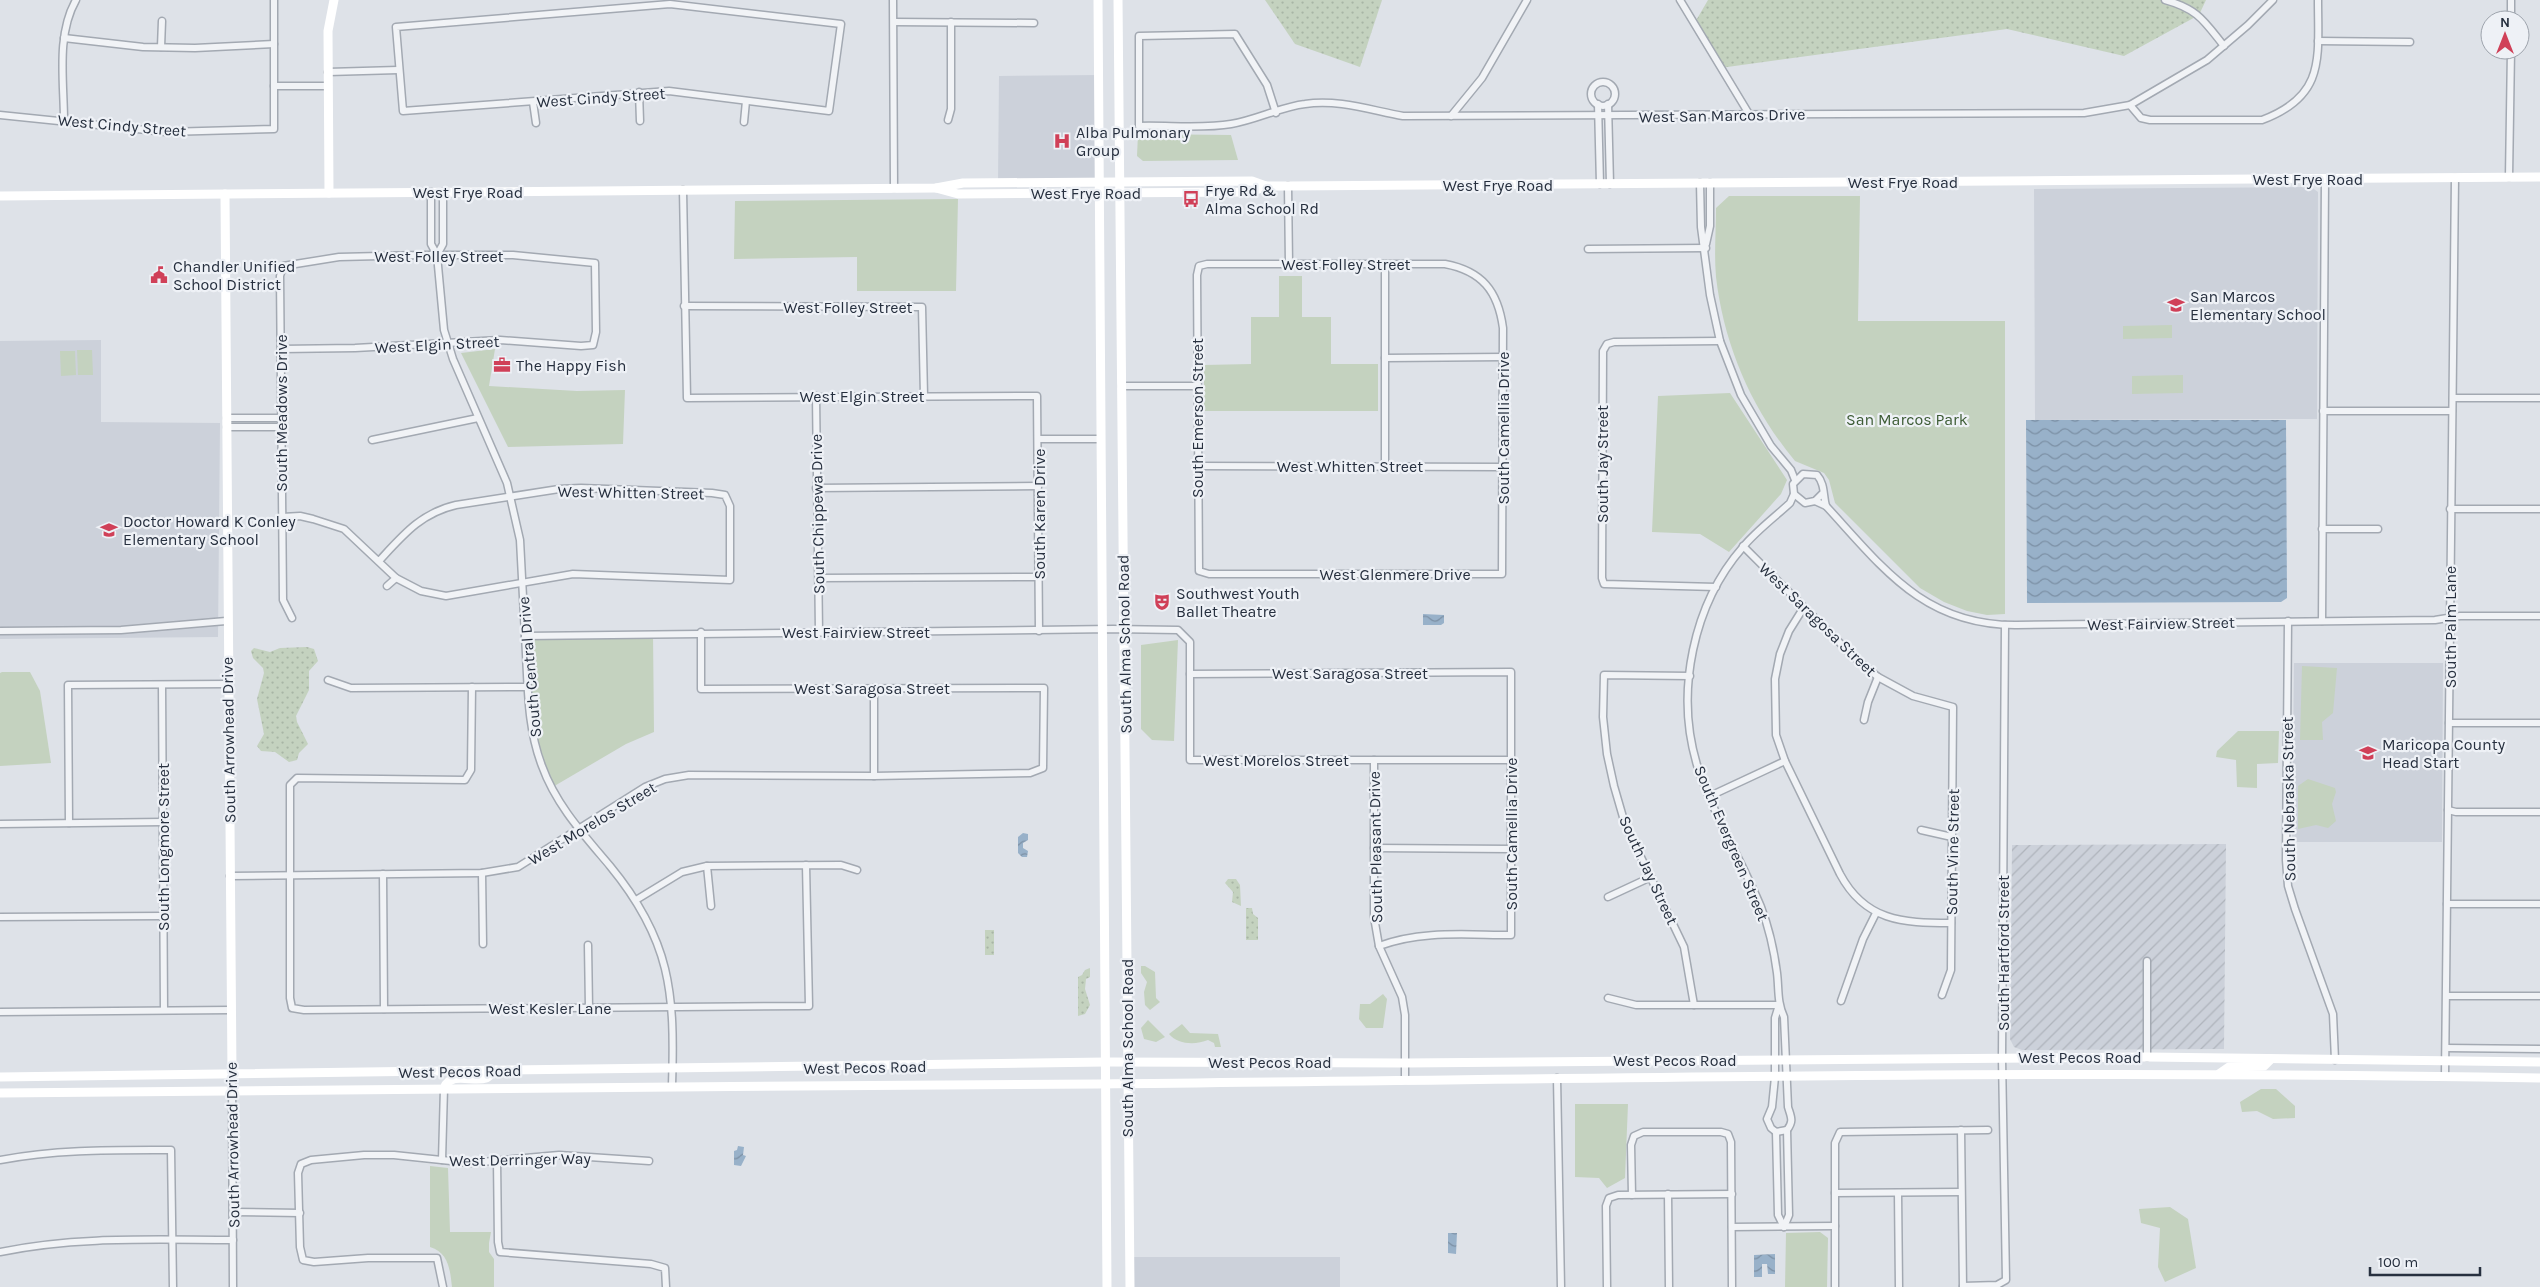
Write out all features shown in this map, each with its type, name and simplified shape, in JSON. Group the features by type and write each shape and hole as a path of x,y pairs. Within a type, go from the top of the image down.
{"main road":[{"path":"329,193 328,31 334,0"},
{"name":"South Alma School Road","path":"1098,0 1107,1287"},
{"name":"South Alma School Road","path":"1118,0 1130,1287"},
{"name":"West Frye Road","path":"0,196 936,188 963,183 1100,181 1252,181 1266,186 1288,186 2540,177"},
{"name":"West Frye Road","path":"936,188 958,194 1251,192 1266,186"},
{"name":"South Arrowhead Drive","path":"225,194 226,621 232,1074"},
{"name":"West Pecos Road","path":"0,1076 1105,1062 1405,1063 2147,1057 2540,1062"},
{"path":"2218,1074 2229,1067 2264,1066 2271,1059"},
{"path":"444,1088 446,1083 453,1079 486,1078 496,1070"},
{"name":"West Pecos Road","path":"0,1093 672,1085 1105,1084 2002,1075 2218,1074 2540,1078"}],"street":[{"path":"64,121 64,38 71,9 76,0"},
{"path":"274,0 274,86 327,86"},
{"path":"894,0 894,188"},
{"path":"1451,116 1482,78 1527,0"},
{"path":"1680,0 1749,114"},
{"path":"2166,0 2186,6 2199,15 2224,46"},
{"name":"West San Marcos Drive","path":"1276,113 1267,84 1235,34 1139,36 1139,126 1229,125 1276,113 1304,104 1335,103 1403,116 2084,113 2130,105 2207,60 2272,0"},
{"path":"2130,105 2141,118 2150,120 2262,120 2293,106 2302,95 2313,75 2318,41 2318,0"},
{"name":"West Cindy Street","path":"670,4 841,24 829,111 669,91 403,112 398,70 396,27 599,5 670,4"},
{"path":"161,47 162,21"},
{"path":"894,22 1034,23"},
{"path":"948,120 951,108 951,22"},
{"path":"64,38 161,47 195,48 274,44"},
{"path":"2318,41 2410,42"},
{"path":"2509,177 2511,60"},
{"path":"328,72 398,70"},
{"path":"1608,104 1598,104 1594,101 1591,94 1594,86 1601,82 1608,84 1614,89 1614,96 1608,104 1610,184"},
{"name":"West Cindy Street","path":"0,114 166,132 274,129 274,86"},
{"path":"639,92 640,121"},
{"path":"744,122 746,101"},
{"path":"533,102 536,123"},
{"path":"1598,104 1600,184"},
{"path":"1599,144 1609,144"},
{"name":"South Palm Lane","path":"2445,1076 2454,178"},
{"path":"2322,621 2325,179"},
{"path":"1700,183 1701,227 1706,248 1710,295 1720,341 1735,383 1755,421 1791,470 1795,480 1794,494 1801,501"},
{"path":"1706,248 1710,226 1710,183"},
{"path":"1288,186 1289,264"},
{"path":"683,190 684,306"},
{"name":"South Central Drive","path":"431,192 431,244 437,255 441,308 448,342 512,497 520,540 531,732 551,788 579,830 636,900 654,932 665,969 672,1007 672,1085"},
{"name":"South Central Drive","path":"437,255 443,244 443,192"},
{"path":"1588,249 1706,248"},
{"name":"West Folley Street","path":"283,266 339,257 437,255 513,255 594,263 596,332 593,345"},
{"name":"West Folley Street","path":"1199,266 1207,264 1445,264 1459,266 1487,285"},
{"path":"1385,264 1385,465"},
{"name":"South Meadows Drive","path":"283,266 280,276 283,600 292,618"},
{"name":"South Emerson Street","path":"1199,266 1197,466 1199,570"},
{"name":"South Camellia Drive","path":"1487,285 1498,301 1501,314 1504,357 1502,574"},
{"name":"West Folley Street","path":"684,306 922,307 924,396"},
{"name":"West Elgin Street","path":"684,306 687,398 1037,396"},
{"name":"West Elgin Street","path":"281,349 355,348 500,340 581,346 593,345"},
{"name":"South Jay Street","path":"1716,586 1604,584 1602,578 1603,351 1607,344 1614,342 1720,341"},
{"path":"1385,358 1504,357"},
{"path":"1122,386 1198,386"},
{"name":"South Chippewa Drive","path":"816,396 819,632"},
{"name":"South Karen Drive","path":"1037,396 1039,439 1039,631"},
{"path":"2453,398 2540,398"},
{"path":"2323,411 2452,411"},
{"path":"227,423 281,418"},
{"path":"372,440 478,418"},
{"path":"227,423 281,427"},
{"path":"1039,439 1100,439"},
{"name":"West Whitten Street","path":"1197,466 1385,465 1503,467"},
{"path":"1790,503 1815,501 1822,494 1821,479 1812,473 1802,474 1791,470"},
{"path":"1795,480 1802,474"},
{"path":"816,488 1038,486"},
{"name":"West Whitten Street","path":"379,561 412,525 427,515 456,505 581,488 725,495 730,506 730,580 574,574 522,582"},
{"name":"South Evergreen Street","path":"1784,1227 1789,1215 1787,1130 1792,1123 1788,1108 1784,1017 1779,1005 1777,975 1771,937 1760,907 1697,764 1688,704 1694,647 1702,617 1716,586 1743,546 1790,503 1794,494"},
{"name":"West Fairview Street","path":"1822,494 1826,506"},
{"name":"West Fairview Street","path":"1815,501 1826,506 1898,582 1926,603 1976,622 2005,625 2540,616"},
{"path":"2450,510 2540,509"},
{"path":"282,517 300,516 344,529 396,578 421,590 446,596 522,582"},
{"path":"2322,529 2378,529"},
{"name":"West Saragosa Street","path":"1743,546 1855,658 1878,677 1913,696 1953,707"},
{"name":"West Glenmere Drive","path":"1199,570 1210,574 1502,574"},
{"path":"818,578 1040,576"},
{"path":"387,586 396,578"},
{"path":"1804,607 1790,631 1780,654 1774,679 1776,735 1785,761 1849,892 1862,905 1876,913 1898,920 1951,923"},
{"path":"0,630 121,630 226,621"},
{"name":"South Nebraska Street","path":"2288,621 2288,886 2333,1014 2335,1060"},
{"name":"South Hartford Street","path":"1982,1286 1996,1286 2006,1280 2002,1075 2005,625"},
{"name":"West Fairview Street","path":"525,636 701,632 1178,630 1190,642 1190,674"},
{"name":"West Saragosa Street","path":"701,632 701,689 1044,688 1043,768"},
{"name":"South Camellia Drive","path":"1379,946 1396,940 1426,935 1511,935 1511,672"},
{"name":"West Saragosa Street","path":"1190,674 1511,672"},
{"name":"West Morelos Street","path":"1190,674 1190,760 1511,760"},
{"name":"South Jay Street","path":"1690,676 1604,675 1603,717 1607,754 1625,824 1684,947 1694,1005"},
{"path":"1864,720 1868,702 1878,677"},
{"path":"328,680 351,688 528,687"},
{"path":"69,823 68,686 228,684"},
{"name":"South Longmore Street","path":"162,685 164,1010"},
{"path":"289,875 290,785 297,778 465,780 471,770 472,687"},
{"path":"874,688 874,776"},
{"name":"South Vine Street","path":"1942,995 1951,970 1953,707"},
{"path":"2449,723 2540,723"},
{"name":"South Pleasant Drive","path":"1374,760 1374,917 1379,946 1402,997 1405,1080"},
{"path":"1710,796 1785,761"},
{"name":"West Morelos Street","path":"230,876 482,873 518,867 645,787 681,776 874,776 1030,773 1043,768"},
{"path":"2448,810 2456,812 2540,812"},
{"path":"0,824 163,822"},
{"path":"1921,830 1952,837"},
{"path":"1374,848 1511,849"},
{"path":"636,900 682,872 707,866 806,864 841,865 857,870"},
{"name":"West Kesler Lane","path":"289,875 290,998 292,1008 304,1010 809,1006 806,864"},
{"path":"707,866 711,906"},
{"path":"482,873 483,944"},
{"path":"383,874 384,1009"},
{"path":"1608,897 1651,877"},
{"path":"2447,904 2540,904"},
{"path":"1841,1001 1863,939 1876,913"},
{"path":"0,918 163,916"},
{"path":"588,945 589,1008"},
{"path":"2147,961 2147,1057"},
{"path":"2447,996 2540,996"},
{"path":"1608,998 1636,1005 1779,1005"},
{"name":"South Evergreen Street","path":"1779,1005 1774,1018 1775,1077 1768,1124 1776,1132 1778,1215 1784,1227"},
{"path":"0,1012 231,1010"},
{"path":"2446,1048 2540,1049"},
{"name":"South Arrowhead Drive","path":"232,1074 233,1287"},
{"path":"1557,1078 1561,1287"},
{"path":"442,1160 444,1088"},
{"path":"1776,1132 1787,1130"},
{"path":"1961,1130 1963,1287 1982,1286"},
{"path":"1835,1287 1835,1143 1840,1132 1988,1130"},
{"path":"1632,1195 1631,1145 1634,1136 1643,1132 1721,1132 1728,1134 1731,1142 1732,1287"},
{"path":"0,1160 35,1153 86,1150 172,1150 173,1287"},
{"name":"West Derringer Way","path":"300,1213 298,1173 301,1164 311,1160 364,1154 394,1155 470,1163 559,1155 650,1161"},
{"path":"496,1160 498,1242 500,1252 651,1264 665,1268 666,1287"},
{"path":"1835,1193 1961,1192"},
{"path":"1898,1193 1900,1287"},
{"path":"1668,1194 1669,1287"},
{"path":"1607,1287 1606,1206 1609,1198 1618,1195 1732,1194"},
{"path":"233,1212 300,1213 300,1247 303,1260 314,1262 368,1258 437,1258 443,1287"},
{"path":"1732,1227 1835,1226"},
{"path":"0,1252 38,1244 88,1240 233,1240"}],"shaded area":[{"path":"1099,75 1100,181 998,182 999,76"},
{"name":"San Marcos Elementary School","path":"2311,187 2318,192 2317,419 2035,420 2034,189"},
{"name":"Doctor Howard K Conley Elementary School","path":"101,340 101,422 220,423 218,637 0,639 0,341"},
{"name":"Maricopa County Head Start","path":"2294,663 2443,663 2442,842 2292,842"},
{"path":"2226,844 2224,1049 2022,1050 2014,1047 2010,1039 2012,845"},
{"path":"1130,1257 1340,1257 1340,1287 1130,1287"}],"green space":[{"path":"1265,0 1382,0 1360,67 1295,44"},
{"path":"1708,0 2206,0 2199,15 2124,56 2007,29 1720,68 1694,24"},
{"path":"1138,134 1231,135 1238,160 1143,161 1137,156"},
{"name":"San Marcos Park","path":"1729,196 1860,196 1858,321 2005,321 2005,614 1987,615 1967,611 1944,602 1920,588 1835,503 1829,480 1824,473 1795,461 1779,441 1742,375 1733,351 1720,302 1715,268 1716,208"},
{"path":"958,199 956,291 857,291 857,257 734,259 735,201"},
{"path":"1279,276 1302,276 1302,317 1331,317 1331,364 1378,364 1378,411 1204,411 1204,365 1251,364 1251,317 1279,317"},
{"path":"2172,325 2172,338 2123,339 2123,326"},
{"path":"495,349 489,386 577,391 625,390 623,444 508,447 461,353"},
{"path":"77,350 92,350 93,375 78,375"},
{"path":"60,351 75,351 76,375 61,376"},
{"path":"2183,375 2183,393 2132,394 2132,376"},
{"path":"1730,393 1787,480 1781,494 1729,552 1700,534 1652,532 1658,396"},
{"path":"653,633 654,732 626,744 551,788 531,732 525,636"},
{"path":"1178,640 1174,741 1152,740 1141,729 1141,645"},
{"path":"307,647 314,649 318,661 309,671 309,690 296,716 308,744 299,753 297,760 289,762 275,752 261,751 257,746 264,734 257,699 264,673 263,668 253,658 251,651 254,648 270,652 280,648"},
{"path":"2302,666 2337,668 2333,713 2322,722 2323,740 2300,740"},
{"path":"30,672 40,691 51,763 0,766 0,673"},
{"path":"2238,731 2279,731 2278,763 2257,764 2257,788 2237,787 2236,760 2216,757 2217,751"},
{"path":"2308,779 2335,788 2336,792 2332,804 2336,821 2328,828 2316,825 2298,829 2298,786"},
{"path":"1228,879 1236,879 1240,885 1241,906 1232,902 1233,892 1225,883"},
{"path":"1246,908 1252,908 1253,914 1258,918 1258,940 1246,940"},
{"path":"985,930 994,930 994,955 985,955"},
{"path":"1141,966 1145,966 1155,972 1156,998 1160,1002 1150,1010 1145,1005 1144,992 1147,982 1141,973"},
{"path":"1090,968 1090,977 1086,979 1085,989 1090,1005 1085,1014 1078,1016 1078,977"},
{"path":"1383,994 1387,999 1383,1028 1366,1028 1359,1019 1360,1004 1370,1004"},
{"path":"1148,1020 1165,1037 1156,1042 1144,1039 1141,1028"},
{"path":"1182,1024 1190,1033 1218,1034 1221,1047 1215,1047 1214,1043 1208,1040 1198,1043 1187,1043 1173,1038 1169,1034"},
{"path":"2261,1089 2276,1089 2295,1106 2295,1118 2273,1119 2257,1111 2242,1112 2240,1102"},
{"path":"1575,1104 1628,1104 1625,1178 1607,1188 1599,1178 1575,1177"},
{"path":"430,1166 448,1168 450,1232 491,1232 489,1252 494,1259 494,1287 452,1287 449,1268 445,1258 441,1253 430,1247"},
{"path":"2170,1207 2188,1219 2196,1268 2165,1282 2158,1267 2160,1228 2141,1223 2139,1209"},
{"path":"1820,1232 1828,1238 1827,1287 1785,1287 1786,1233"}],"water":[{"path":"2026,420 2286,420 2287,598 2281,602 2027,603"},
{"path":"1423,614 1444,615 1444,623 1441,625 1423,625"},
{"path":"1023,833 1028,834 1028,840 1023,843 1023,848 1028,851 1027,857 1022,857 1018,853 1018,837"},
{"path":"738,1146 744,1147 743,1155 746,1156 741,1166 734,1165 734,1151 737,1150"},
{"path":"1448,1233 1457,1233 1456,1254 1448,1253"},
{"path":"1775,1254 1775,1274 1768,1274 1767,1264 1762,1264 1762,1277 1754,1277 1754,1255"}],"place":[{"name":"Alba Pulmonary Group","path":"1062,141"},
{"name":"Frye Rd & Alma School Rd","path":"1191,199"},
{"name":"Chandler Unified School District","path":"159,275"},
{"name":"San Marcos Elementary School","path":"2176,305"},
{"name":"The Happy Fish","path":"502,365"},
{"name":"Doctor Howard K Conley Elementary School","path":"109,530"},
{"name":"Southwest Youth Ballet Theatre","path":"1162,602"},
{"name":"Maricopa County Head Start","path":"2368,753"}]}
